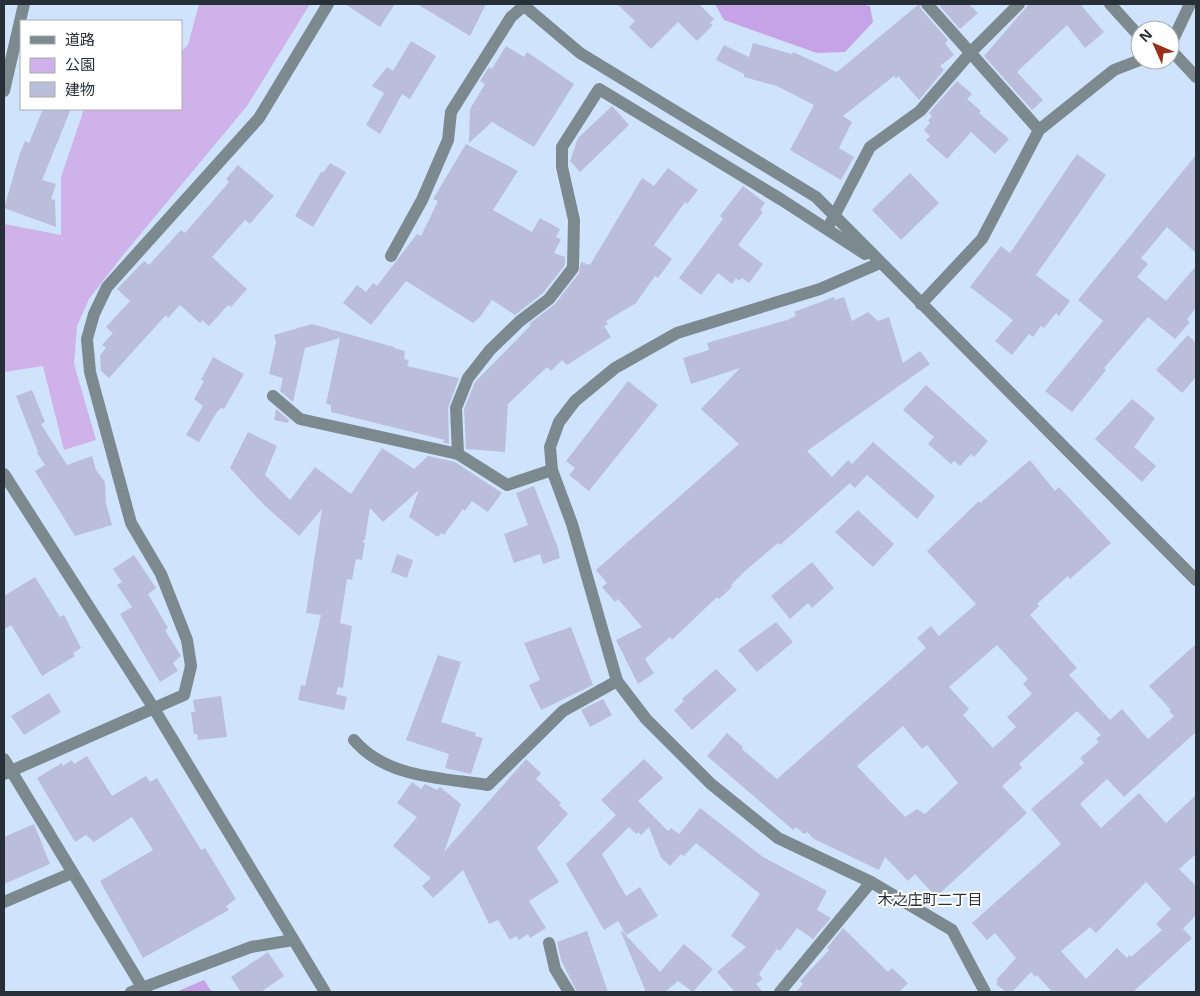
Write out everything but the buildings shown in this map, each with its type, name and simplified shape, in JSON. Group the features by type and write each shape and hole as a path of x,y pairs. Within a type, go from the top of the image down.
{"street":[{"path":"20,20 24,4"},
{"path":"7,773 184,694 191,666 187,640 161,574 130,523 90,372 87,339 94,314 107,287 259,118 328,4"},
{"path":"391,256 422,200 448,140 451,112 511,17 524,4 580,53 816,197 1196,580"},
{"path":"927,4 1039,130"},
{"path":"828,231 834,214 870,147 920,111 971,52 1019,4"},
{"path":"1110,4 1130,26"},
{"path":"1180,26 1190,4"},
{"path":"4,91 20,21"},
{"path":"1180,59 1196,77"},
{"path":"921,304 982,239 1039,130 1114,70 1130,64"},
{"path":"458,454 456,408 468,378 490,350 520,321 549,299 573,268 574,220 562,167 562,147 599,89 782,200 880,263"},
{"path":"880,263 820,290 677,333 615,368 574,401 559,422 550,447 552,470 572,524 617,681 646,719 712,784 778,838 871,882 952,930 985,992"},
{"path":"273,396 300,420 458,454 507,485 552,470"},
{"path":"4,474 153,707 325,992"},
{"path":"354,740 365,753 403,771 488,785 539,732 563,711 617,681"},
{"path":"4,759 7,773 72,873 136,990 251,947 292,940"},
{"path":"4,902 72,873"},
{"path":"786,990 871,882"},
{"path":"549,944 555,969 569,992"}],"green space":[{"path":"199,4 310,4 247,106 123,255 89,299 77,326 74,364 96,440 64,450 43,366 4,372 4,224 61,235 61,177 84,110 182,110 182,51 188,45"}],"shaded area":[{"path":"715,4 860,4 870,6 873,22 845,52 817,53 724,20"},
{"path":"204,980 212,992 176,992"}],"district":[{"name":"木之庄町二丁目","path":"930,900"}]}
